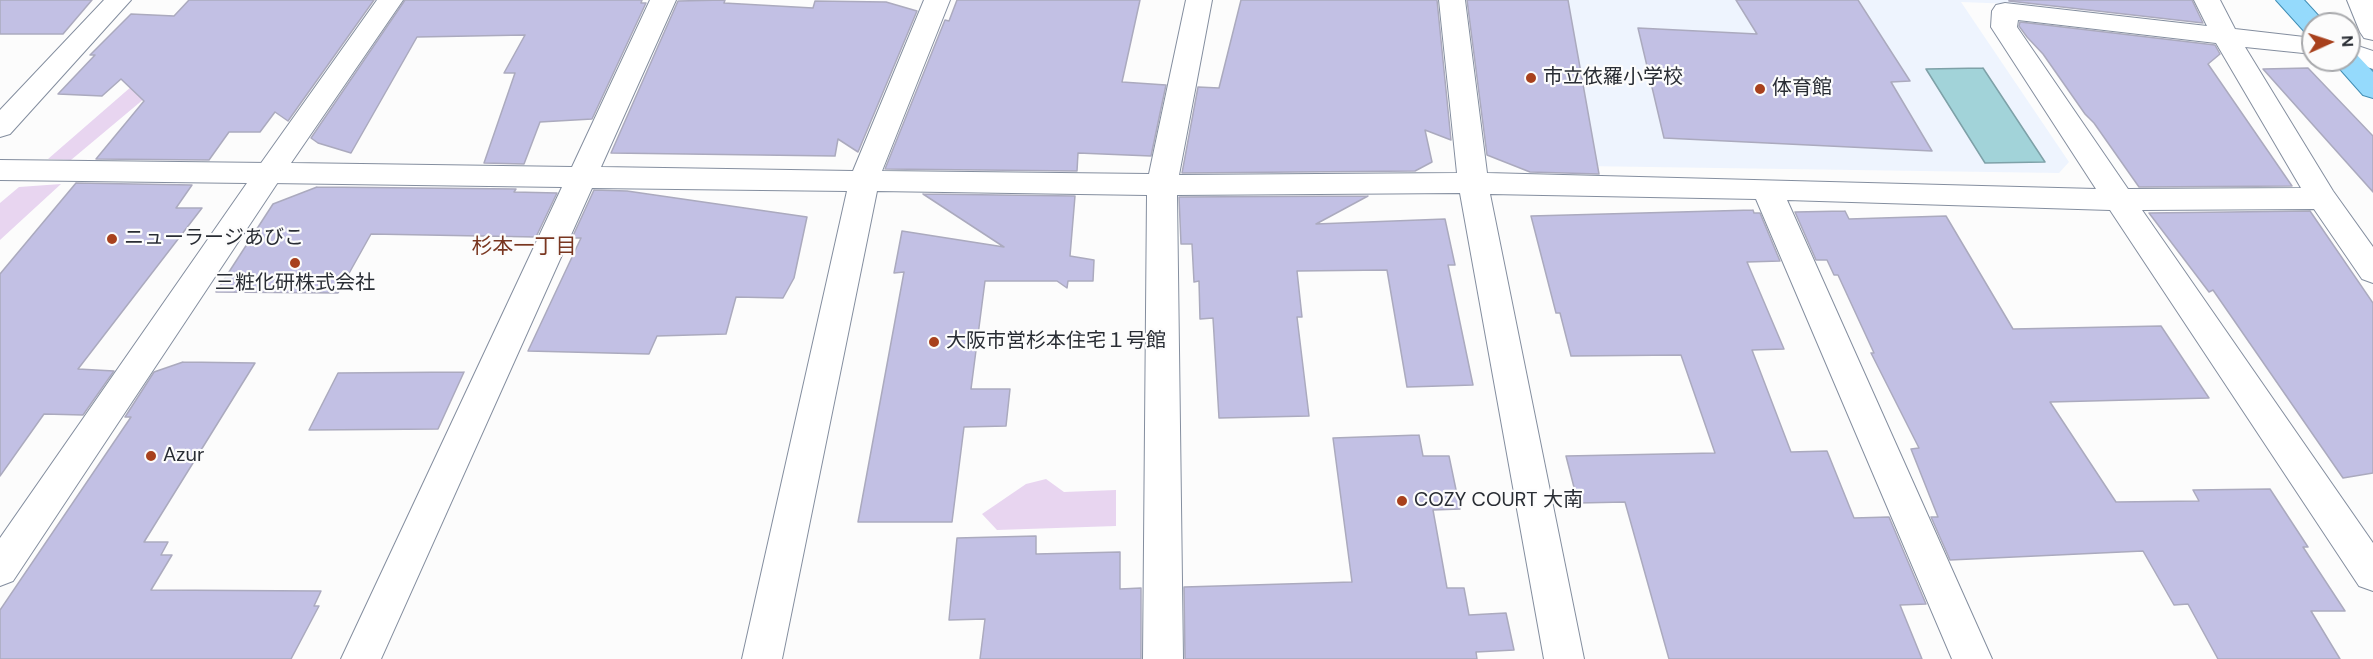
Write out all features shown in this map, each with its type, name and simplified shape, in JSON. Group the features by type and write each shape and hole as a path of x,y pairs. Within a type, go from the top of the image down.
{"main road":[{"path":"2289,0 2301,12"},
{"path":"2357,72 2373,89"}],"street":[{"path":"0,126 118,0"},
{"path":"0,569 268,173 390,0"},
{"path":"361,659 663,0"},
{"path":"762,659 864,180 937,0"},
{"path":"1163,659 1162,185 1199,0"},
{"path":"1452,0 1473,183 1564,659"},
{"path":"2207,0 2226,37 2322,198 2373,271"},
{"path":"2360,0 2373,32"},
{"path":"2301,45 2005,11 2004,27 2373,574"},
{"path":"0,170 1162,185 1473,183 2119,200 2322,198"},
{"path":"1767,189 1972,659"}],"shaded area":[{"path":"231,0 200,52 71,160 48,159"},
{"path":"1472,0 2165,0 2169,10 1961,2 2069,162 2059,173 1513,165"},
{"path":"61,184 0,240 0,203 19,187"},
{"path":"1046,479 1064,492 1116,490 1116,526 997,530 982,514 1026,484"}],"water":[{"path":"1983,68 2045,162 1985,163 1926,69"}],"building":[{"path":"0,0 92,0 63,34 0,34"},
{"path":"189,0 374,0 288,121 275,112 260,132 229,132 209,160 96,159 144,101 121,79 102,96 58,94 95,55 90,55 131,14 174,16"},
{"path":"405,0 642,0 641,3 646,3 592,119 540,122 524,164 484,163 515,73 504,73 525,35 417,37 351,153 318,143 311,138"},
{"path":"725,0 724,3 813,8 815,1 886,2 917,11 858,152 838,139 835,156 611,153 678,1"},
{"path":"957,0 1140,0 1122,82 1166,85 1151,156 1078,153 1077,171 885,169 945,20 949,21"},
{"path":"1241,0 1437,0 1451,140 1425,130 1432,162 1415,171 1182,173 1198,87 1219,88"},
{"name":"市立依羅小学校","path":"1467,0 1568,0 1599,174 1530,172 1487,155"},
{"name":"体育館","path":"1736,0 1858,0 1910,81 1891,82 1932,151 1664,138 1638,28 1757,34"},
{"path":"2192,0 2203,23 2009,1"},
{"path":"2020,22 2215,45 2220,54 2208,64 2292,186 2139,187 2043,54 2019,26"},
{"path":"2301,68 2301,72 2312,72 2373,136 2373,192 2263,69"},
{"path":"76,183 192,185 176,208 202,208 78,369 114,371 83,415 44,414 0,476 0,274"},
{"name":"三粧化研株式会社","path":"317,187 516,189 514,192 557,193 536,237 371,234 338,293 216,292 273,204"},
{"path":"594,190 627,191 807,217 794,278 783,298 736,297 726,334 657,336 649,354 528,351 581,238 572,238"},
{"name":"大阪市営杉本住宅１号館","path":"923,194 1075,196 1070,256 1094,260 1093,281 1068,281 1067,288 1057,281 985,281 971,389 1010,389 1006,426 964,427 952,522 858,522 904,272 894,273 902,231 1004,247"},
{"path":"1368,196 1316,224 1445,219 1455,265 1448,265 1473,385 1407,387 1387,270 1297,271 1302,317 1297,317 1309,416 1219,418 1213,318 1200,319 1199,281 1194,282 1192,244 1181,244 1179,197"},
{"path":"1753,210 1754,213 1760,213 1780,261 1747,262 1784,349 1752,350 1791,452 1827,451 1854,518 1889,517 1926,604 1900,605 1922,659 1669,659 1625,502 1578,503 1566,456 1715,453 1681,355 1571,356 1560,313 1556,313 1531,216"},
{"path":"1845,211 1849,219 1946,216 2013,329 2161,326 2209,398 2050,402 2116,502 2199,501 2193,490 2270,489 2308,547 2303,547 2345,611 2311,611 2340,659 2218,659 2188,604 2174,605 2143,551 1950,560 1931,517 1938,517 1911,449 1919,448 1871,353 1874,353 1838,275 1834,275 1827,260 1816,260 1795,212"},
{"path":"2310,211 2373,303 2373,473 2343,478 2213,290 2209,292 2149,213"},
{"path":"183,362 255,363 144,542 168,542 161,555 172,555 151,590 321,591 314,606 319,606 291,659 0,659 0,610 131,417 125,417 154,372"},
{"path":"464,372 438,429 309,430 338,373"},
{"path":"1419,435 1423,456 1449,456 1460,509 1433,510 1447,588 1464,588 1469,615 1506,613 1514,650 1476,652 1477,659 1185,659 1184,587 1352,582 1333,438"},
{"path":"1036,536 1036,554 1120,552 1120,589 1141,588 1141,659 980,659 985,619 949,620 957,538"}],"place":[{"name":"市立依羅小学校","path":"1531,78"},
{"name":"体育館","path":"1760,89"},
{"name":"ニューラージあびこ","path":"112,239"},
{"name":"三粧化研株式会社","path":"295,263"},
{"name":"大阪市営杉本住宅１号館","path":"934,342"},
{"name":"Azur","path":"151,456"},
{"name":"COZY COURT 大南","path":"1402,501"}],"district":[{"name":"杉本一丁目","path":"524,247"}]}
